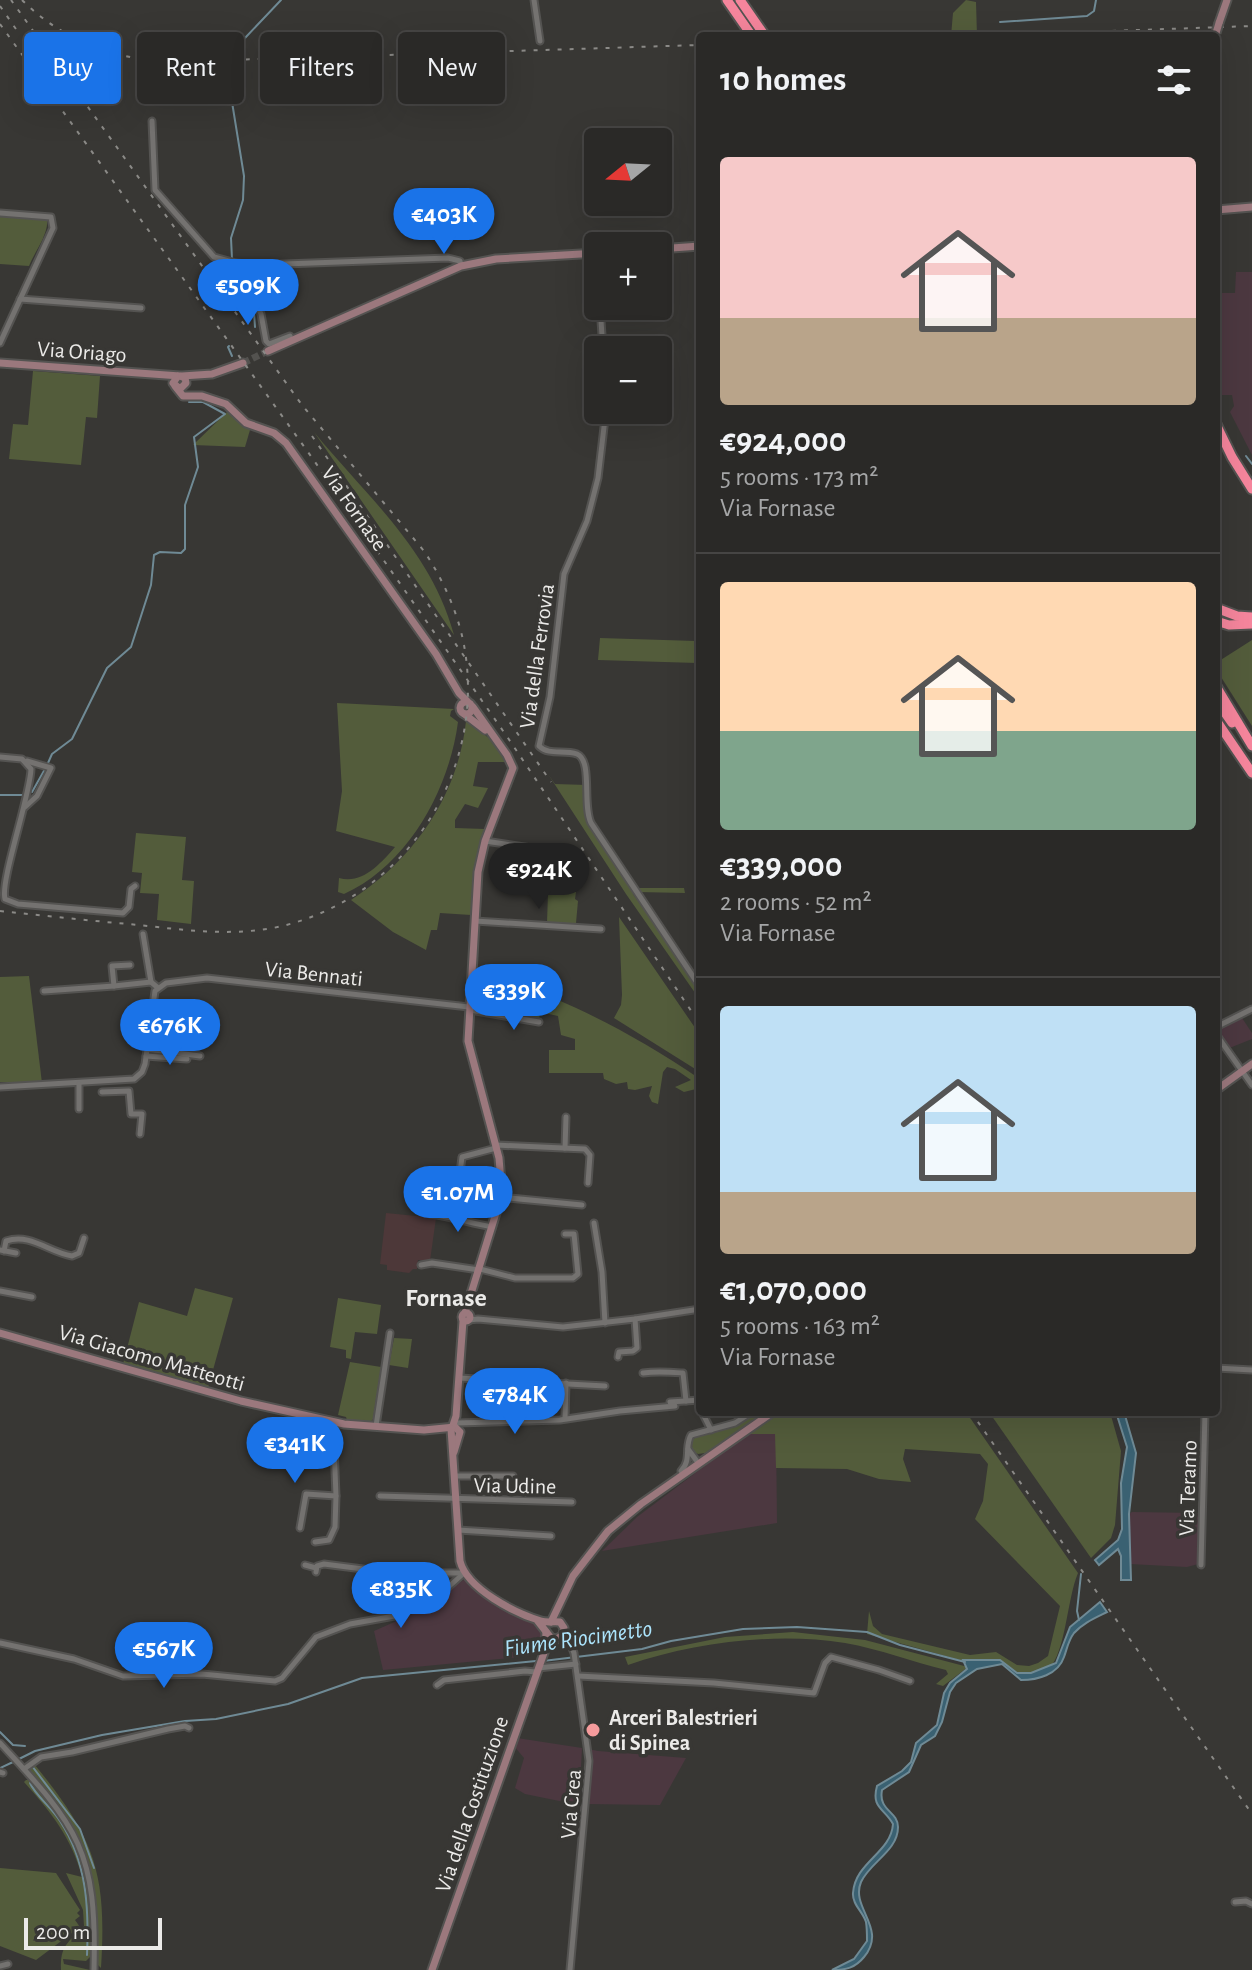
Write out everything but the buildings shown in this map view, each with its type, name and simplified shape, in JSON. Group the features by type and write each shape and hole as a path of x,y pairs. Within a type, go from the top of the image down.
{"highway":[{"path":"727,0 749,32"},
{"path":"740,0 762,32"},
{"path":"1220,432 1252,489"},
{"path":"1220,610 1237,616 1252,617"},
{"path":"1220,622 1252,624"},
{"path":"1220,693 1252,746"},
{"path":"1220,706 1252,753"},
{"path":"1220,726 1252,773"}],"street":[{"path":"534,0 540,41"},
{"path":"1216,32 1227,0"},
{"path":"152,121 155,190 209,253 236,263 448,258 460,261 461,266"},
{"path":"1220,209 1252,207"},
{"path":"0,213 43,215 51,217 53,222 53,228 0,343"},
{"path":"672,248 696,246"},
{"path":"268,351 461,266 496,259 584,254"},
{"path":"236,263 261,314 266,341 269,344 290,336"},
{"path":"20,299 141,308"},
{"name":"Via Oriago","path":"0,363 161,375 182,380 220,372 243,363"},
{"name":"Via Fornase","path":"182,380 183,396 226,404 245,422 274,433 289,447 436,654 462,711 496,739"},
{"name":"Via della Ferrovia","path":"604,424 587,521 564,574 550,697 539,746 543,751 574,753 584,760 587,771 586,813 591,823 696,981"},
{"path":"1220,424 1233,452 1252,481"},
{"name":"Via Fornase","path":"451,682 496,739 513,768 485,841 478,872 469,1008 468,1047 501,1174 492,1227 462,1332 454,1452 460,1561 464,1573"},
{"path":"462,711 461,704 470,704"},
{"path":"0,757 48,766 37,796 25,807"},
{"path":"22,759 31,769 25,807 15,833 2,889 8,901 123,913 129,907 131,891 135,886"},
{"path":"485,841 565,853"},
{"path":"475,921 601,929"},
{"path":"0,1087 102,1083 130,1080 142,1072 153,995 157,987 151,982 143,934"},
{"path":"114,986 112,966 130,965"},
{"name":"Via Bennati","path":"157,987 178,981 221,979 469,1008"},
{"path":"44,991 151,982"},
{"path":"469,1008 539,1022"},
{"path":"1220,1025 1252,1009"},
{"path":"1220,1040 1252,1085"},
{"path":"147,1053 200,1056"},
{"path":"147,1053 187,1059"},
{"path":"1220,1087 1252,1064"},
{"path":"130,1080 131,1114 142,1114 140,1134"},
{"path":"102,1083 102,1095 129,1091"},
{"path":"79,1084 79,1109"},
{"path":"565,1148 566,1117"},
{"path":"459,1180 461,1158 496,1147 565,1148 585,1149 589,1153 588,1183"},
{"path":"499,1197 582,1205"},
{"path":"430,1214 462,1218 466,1222 492,1227"},
{"path":"594,1223 602,1272 605,1323"},
{"path":"421,1265 432,1263 515,1278 573,1278 578,1274 574,1234 565,1234"},
{"path":"16,1253 2,1250 6,1241 15,1238 41,1243 56,1252 72,1256 79,1253 84,1238"},
{"path":"0,1291 32,1297"},
{"path":"467,1318 553,1327 696,1310"},
{"path":"618,1357 619,1352 637,1348 635,1319"},
{"name":"Via Giacomo Matteotti","path":"0,1333 241,1401 326,1420 376,1427 454,1429"},
{"path":"376,1427 390,1333"},
{"path":"1220,1368 1252,1370"},
{"path":"643,1373 663,1370 683,1373 686,1401"},
{"path":"459,1378 605,1386"},
{"path":"565,1418 566,1383"},
{"path":"454,1429 560,1420 696,1400"},
{"path":"704,1416 711,1430"},
{"path":"661,1490 694,1458 691,1435 735,1423 746,1416"},
{"name":"Via della Costituzione","path":"432,1970 540,1662 548,1627 573,1576 592,1549 616,1524 661,1490 694,1458 731,1440 767,1416"},
{"name":"Via Teramo","path":"1201,1565 1205,1416"},
{"path":"315,1542 325,1543 333,1534 336,1496 334,1446 326,1420"},
{"path":"456,1476 513,1476"},
{"path":"300,1528 306,1494 336,1496"},
{"name":"Via Udine","path":"380,1496 572,1502"},
{"path":"458,1530 551,1536"},
{"path":"305,1565 316,1570 324,1564 408,1574 464,1573 501,1603 548,1627 556,1639 569,1642"},
{"path":"0,1643 74,1659 123,1676 202,1674 275,1681 282,1678 310,1642 323,1633 350,1624 400,1615 445,1590 464,1573"},
{"path":"561,1605 564,1627"},
{"path":"548,1627 558,1621 564,1627"},
{"name":"Via della Costituzione","path":"540,1662 556,1639 561,1637 564,1627"},
{"name":"Via Crea","path":"564,1627 574,1653 589,1761 570,1970"},
{"path":"578,1676 714,1683 814,1693 825,1663 831,1657 910,1681"},
{"path":"437,1685 444,1680 525,1671 540,1662 576,1664"},
{"path":"22,1766 41,1757 168,1729 189,1728"},
{"path":"0,1743 62,1813 78,1840 86,1861 94,1907 94,1970"},
{"path":"1235,1902 1252,1904"},
{"path":"0,1966 8,1964"}],"shaded area":[{"path":"1236,272 1252,272 1252,455 1230,412 1234,406 1232,395 1220,395 1220,293 1235,293"},
{"path":"1242,1018 1252,1033 1252,1039 1227,1049 1220,1044 1220,1026"},
{"path":"386,1213 436,1218 430,1261 418,1260 417,1269 409,1273 387,1270 387,1265 380,1264"},
{"path":"747,1434 776,1434 777,1523 602,1551 637,1517"},
{"path":"1199,1513 1202,1563 1187,1567 1130,1564 1129,1514"},
{"path":"465,1579 504,1610 540,1626 543,1630 536,1653 531,1656 383,1670 374,1631 435,1604 445,1592"},
{"path":"517,1738 582,1748 579,1805 525,1794 515,1788 524,1758 514,1746"},
{"path":"588,1749 686,1758 660,1805 586,1804"}],"green space":[{"path":"966,0 976,2 977,32 951,32 953,13"},
{"path":"0,214 47,219 44,237 29,266 0,264"},
{"path":"33,371 100,376 97,418 86,417 81,465 9,459 13,424 28,425"},
{"path":"227,412 250,430 245,447 193,445"},
{"path":"314,432 414,551 444,605 454,635"},
{"path":"600,638 696,641 696,663 598,660"},
{"path":"1252,640 1252,726 1220,675 1220,660"},
{"path":"337,703 454,709 450,716 458,722 445,773 422,823 388,864 344,894 338,892 339,878 363,875 377,866 395,847 336,831 342,791"},
{"path":"466,721 493,741 506,762 478,762 473,786 488,788 478,808 465,804 455,820 455,828 485,829 477,861 471,915 440,913 437,930 431,930 426,950 393,932 351,900 394,865 429,823 454,775"},
{"path":"548,774 555,784 587,785 586,805 593,821 637,888 684,888 685,893 633,894 696,983 696,994"},
{"path":"136,833 186,837 182,880 194,881 191,924 157,920 159,894 140,893 142,873 132,872"},
{"path":"576,892 576,923 547,923 548,893"},
{"path":"619,917 696,1029 696,1069 614,1018 622,995"},
{"path":"495,975 576,1008 650,1047 696,1076 696,1089 684,1092 675,1087 691,1080 667,1067 663,1072 658,1104 652,1102 649,1096 652,1086 628,1089 627,1082 616,1084 604,1079 603,1073 549,1073 549,1050 575,1050 575,1039 561,1035 558,1016 540,1012 539,1020 493,1012"},
{"path":"29,976 42,1083 0,1082 0,977"},
{"path":"195,1288 233,1298 208,1388 123,1364 139,1302 187,1316"},
{"path":"338,1298 381,1305 377,1334 355,1332 351,1359 346,1358 346,1350 330,1347"},
{"path":"394,1338 412,1339 408,1368 389,1365"},
{"path":"350,1362 381,1367 370,1423 347,1420 338,1415"},
{"path":"762,1416 705,1453 692,1451 690,1442 695,1438 750,1417"},
{"path":"776,1416 969,1416 1078,1573 1063,1638 1049,1669 1021,1675 1000,1661 974,1664 867,1634 869,1611 873,1626 882,1634 970,1655 996,1652 1017,1665 1029,1666 1048,1656 1060,1606 975,1519 983,1501 988,1464 980,1454 905,1449 903,1459 911,1482 879,1479 847,1469 776,1468 775,1434 747,1434"},
{"path":"992,1416 1111,1416 1121,1451 1115,1525 1111,1538 1091,1558"},
{"path":"793,1632 865,1640 968,1667 943,1686 936,1684 948,1674 946,1670 845,1643 791,1639 707,1645 628,1665 625,1657 725,1637"},
{"path":"35,1765 71,1815 93,1859 102,1907 101,1968 97,1964 96,1906 87,1859 66,1816 29,1770"},
{"path":"30,1780 62,1822 81,1861 89,1904 90,1957 86,1961 63,1959 64,1964 90,1970 61,1970 64,1950 84,1926 83,1910 66,1873 82,1877 66,1837 24,1782"},
{"path":"0,1868 56,1873 80,1910 77,1913 80,1916 75,1920 80,1927 36,1960 0,1946"}],"water":[{"path":"1117,1416 1125,1416 1136,1453 1129,1514 1131,1580 1121,1580 1118,1549 1099,1565 1095,1560 1118,1540 1122,1529 1121,1483 1127,1447"},
{"path":"1100,1602 1107,1612 1074,1633 1061,1663 1052,1672 1021,1680 1002,1664 977,1669 956,1683 935,1736 921,1745 909,1772 882,1790 885,1807 895,1817 898,1827 889,1850 861,1882 860,1901 871,1927 870,1947 854,1966 832,1970 854,1959 867,1941 866,1922 853,1897 855,1882 886,1843 893,1824 877,1803 877,1786 911,1762 916,1743 937,1725 944,1693 950,1683 967,1669 963,1660 1000,1660 1017,1673 1031,1673 1056,1663 1070,1627"}],"waterway":[{"path":"244,41 281,0"},
{"path":"1000,22 1087,16 1094,11 1096,0"},
{"path":"232,104 244,176 243,200 231,238 232,259"},
{"path":"234,265 254,313 255,327"},
{"path":"229,346 232,356"},
{"path":"48,763 52,754 72,739 107,668 131,647 151,585 154,555 160,552 181,553 185,549 185,505 198,467 194,437 225,414 203,402 189,402"},
{"path":"1246,456 1252,464"},
{"path":"32,792 45,769"},
{"path":"0,795 23,795"},
{"path":"1079,1620 1081,1574"},
{"name":"Fiume Riocimetto","path":"543,1661 642,1649 743,1629 797,1627 867,1632 900,1645 965,1662"},
{"name":"Fiume Riocimetto","path":"19,1759 35,1751 102,1735 216,1719 288,1704 362,1678 536,1661"},
{"path":"0,1732 13,1745 25,1746"},
{"name":"Fiume Riocimetto","path":"0,1768 13,1762"},
{"path":"32,1766 80,1829 94,1868"},
{"path":"30,1783 60,1821 76,1853 86,1903 87,1955"}],"tunnel":[{"path":"243,363 268,351"}],"railway":[{"path":"0,911 223,932 273,928 320,913 362,890 398,860 427,823 449,781 463,736 468,689 463,640 456,616 424,551 302,405 11,0"},
{"path":"22,0 53,26 88,44 126,56 166,62 696,45"},
{"path":"0,6 18,32"},
{"path":"0,24 308,452 508,738 696,1018"},
{"path":"1082,32 1252,26"},
{"path":"312,436 551,782"},
{"path":"974,1416 1252,1814"}],"place":[{"name":"Arceri Balestrieri di Spinea","path":"593,1730"}],"district":[{"name":"Fornase","path":"446,1297"}]}
